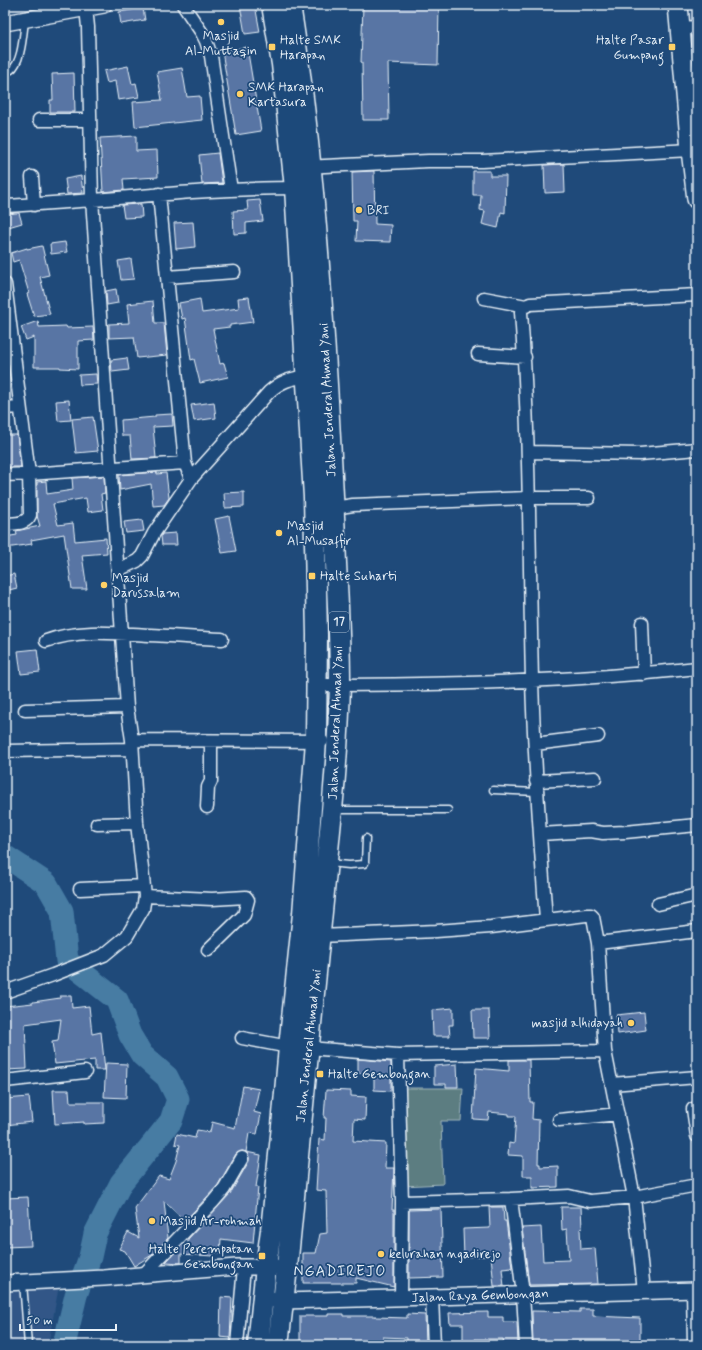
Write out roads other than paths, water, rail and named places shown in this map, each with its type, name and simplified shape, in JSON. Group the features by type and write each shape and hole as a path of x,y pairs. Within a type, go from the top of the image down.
{"highway":[{"name":"Jalan Jenderal Ahmad Yani","path":"272,5 282,64 303,167"},
{"name":"Jalan Jenderal Ahmad Yani","path":"278,1345 287,1268 303,914 316,741 317,635 316,536 306,376 304,188 298,52 290,5"},
{"name":"Jalan Jenderal Ahmad Yani","path":"258,1345 282,1126 320,936 338,741 340,685 339,627 322,299 304,188"}],"main road":[{"path":"678,5 689,28 691,150 697,199"}],"street":[{"path":"5,23 104,5"},
{"path":"183,5 202,33 210,56 231,190"},
{"path":"5,992 84,964 104,955 127,936 143,909 144,891 137,823 132,745 127,707 92,199 88,27 86,8"},
{"path":"39,120 90,120"},
{"path":"303,167 428,161 490,161 691,150"},
{"path":"32,177 34,205"},
{"path":"5,206 34,205 159,194 304,188"},
{"path":"159,194 185,463 191,479"},
{"path":"167,277 234,272"},
{"path":"5,284 29,474 30,515 29,518 22,522 5,524"},
{"path":"546,920 536,786 528,498 529,452 525,358 521,312 522,308 530,304 697,295"},
{"path":"484,298 526,306"},
{"path":"478,354 525,358"},
{"path":"118,570 137,561 142,556 154,533 191,479 276,386 287,380 306,376"},
{"path":"5,408 20,407"},
{"path":"529,452 640,454 697,449"},
{"path":"5,475 185,463"},
{"path":"334,508 354,505 528,498 589,498"},
{"path":"642,623 644,674"},
{"path":"46,642 67,634 123,633 222,639"},
{"path":"316,685 532,681 644,674 697,668"},
{"path":"25,710 127,707"},
{"path":"535,744 598,736"},
{"path":"207,807 208,787 211,781 211,741"},
{"path":"5,751 211,741 338,741"},
{"path":"536,786 595,778"},
{"path":"97,824 137,823"},
{"path":"540,834 592,831 603,833 625,832 697,825"},
{"path":"80,889 144,891 212,899 246,897 248,900 244,915 208,950"},
{"path":"658,904 697,895"},
{"path":"320,936 459,930 591,915 595,921 598,943 605,1051 634,1197 644,1291"},
{"path":"598,943 697,931"},
{"path":"242,1038 298,1048 398,1054 605,1051"},
{"path":"398,1054 402,1202 401,1298"},
{"path":"5,1081 85,1072"},
{"path":"612,1084 697,1078"},
{"path":"693,1109 697,1136"},
{"path":"559,1120 618,1114"},
{"path":"144,1274 214,1202 227,1184 242,1158"},
{"path":"402,1202 569,1196 590,1201 634,1197 697,1185"},
{"path":"511,1199 523,1294 526,1345"},
{"path":"237,1345 244,1267"},
{"path":"5,1283 104,1278 244,1267 287,1268"},
{"path":"694,1345 695,1290"},
{"name":"Jalan Raya Gembongan","path":"263,1298 283,1301 695,1290"},
{"path":"432,1297 434,1345"}],"lane":[{"path":"10,70 18,61 25,19"},
{"path":"493,790 536,786"},
{"path":"332,810 448,810"},
{"path":"327,863 349,865 364,864 366,838"},
{"path":"23,1283 28,1345"}],"waterway":[{"path":"5,856 46,883 62,911 67,961 117,1000 130,1035 142,1055 167,1077 178,1099 171,1121 121,1183 95,1234 90,1257 76,1295 64,1345"}],"place":[{"name":"Masjid Al-Muttaqin","path":"221,22"},
{"name":"Halte SMK Harapan","path":"272,47"},
{"name":"Halte Pasar Gumpang","path":"672,47"},
{"name":"SMK Harapan Kartasura","path":"240,94"},
{"name":"BRI","path":"359,210"},
{"name":"Masjid Al-Musaffir","path":"279,533"},
{"name":"Halte Suharti","path":"312,576"},
{"name":"Masjid Darussalam","path":"104,585"},
{"name":"masjid alhidayah","path":"631,1023"},
{"name":"Halte Gembongan","path":"320,1074"},
{"name":"Masjid Ar-rohmah","path":"152,1221"},
{"name":"kelurahan ngadirejo","path":"381,1254"},
{"name":"Halte Perempatan Gembongan","path":"262,1256"}],"district":[{"name":"NGADIREJO","path":"340,1272"}]}
